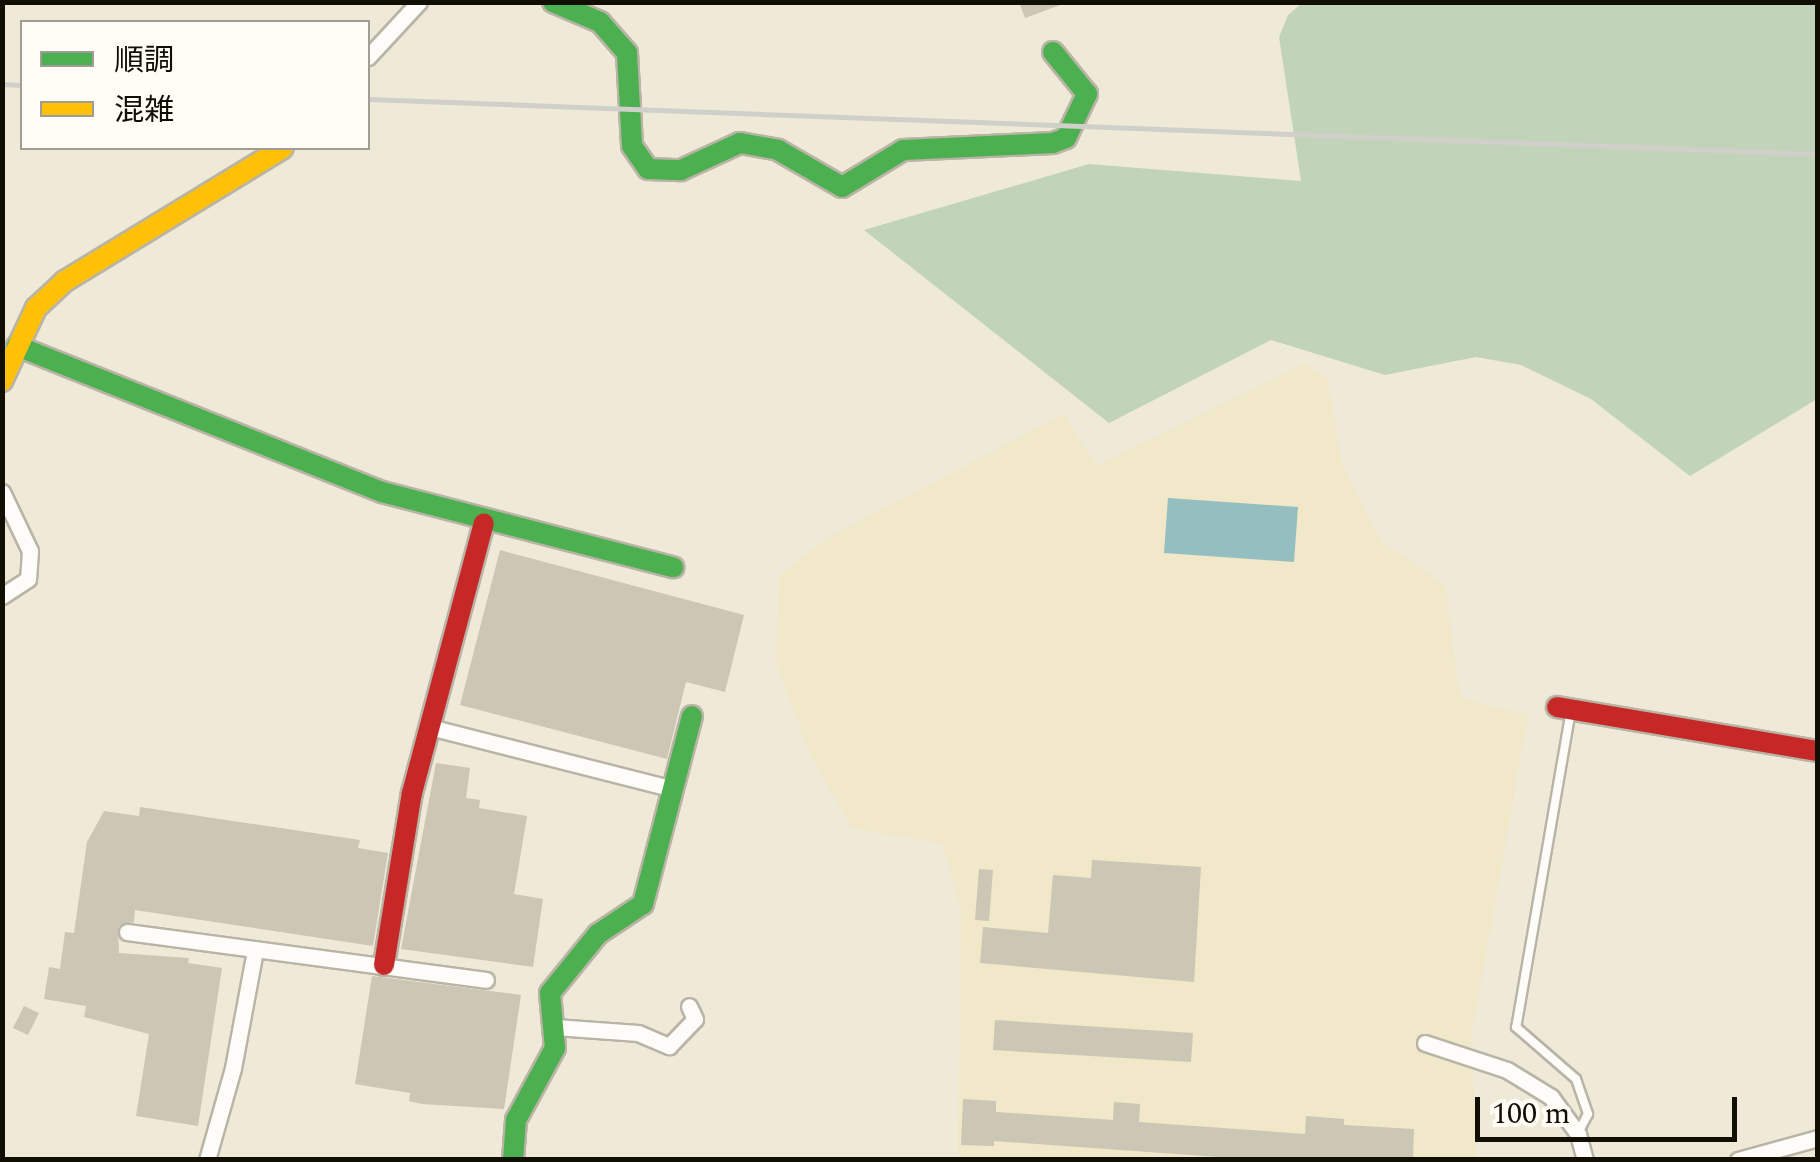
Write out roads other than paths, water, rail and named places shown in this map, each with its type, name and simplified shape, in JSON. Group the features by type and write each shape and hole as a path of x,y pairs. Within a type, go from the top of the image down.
{"street":[{"path":"370,55 420,2"},
{"path":"553,2 600,22 627,53 632,146 648,169 682,170 740,142 778,150 842,187 903,150 1053,143 1066,138 1087,94 1053,52"},
{"path":"2,381 36,308 65,281 281,150"},
{"path":"17,346 382,492 484,522 673,567"},
{"path":"2,492 30,551 28,579 2,596"},
{"path":"384,964 430,727 484,522"},
{"path":"1564,708 1818,752"},
{"path":"514,1160 516,1120 555,1048 550,993 562,970 598,934 643,904 692,716"},
{"path":"430,727 673,789"},
{"path":"127,932 486,980"},
{"path":"207,1160 233,1068 255,951"},
{"path":"555,1027 638,1034 669,1046 695,1019 689,1006"},
{"path":"1425,1044 1507,1070 1551,1097 1578,1134 1585,1160"},
{"path":"1738,1160 1818,1138"}],"lane":[{"path":"1564,708 1516,1028 1576,1079 1588,1114 1578,1134"}],"water":[{"path":"1168,498 1298,507 1294,562 1164,553"}],"railway":[{"path":"2,84 20,85"},
{"path":"370,99 1818,154"}]}
